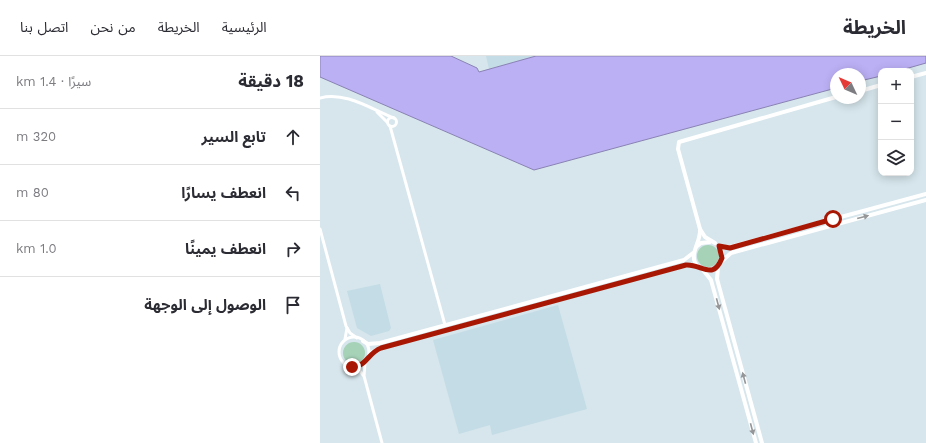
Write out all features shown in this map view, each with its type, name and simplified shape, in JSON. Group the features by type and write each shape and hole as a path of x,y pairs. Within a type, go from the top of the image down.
{"street":[{"path":"914,76 926,73"},
{"path":"866,89 878,86"},
{"path":"320,98 338,96 394,118 397,121 393,135"},
{"path":"830,99 679,142 678,149 700,229 705,237 719,246 730,248 926,194"},
{"path":"374,110 389,125 393,135 445,325"},
{"path":"389,125 389,120 394,118"},
{"path":"389,125 395,126"},
{"path":"762,443 717,279 718,267 721,262 731,253 926,200"},
{"path":"320,229 346,326 347,335 340,347 339,356 344,364 359,370 364,376"},
{"path":"346,326 350,333 357,338 368,344 375,344 684,260 693,253 699,242 700,229"},
{"path":"696,247 701,243 715,243"},
{"path":"719,246 722,252 721,262"},
{"path":"693,253 694,260 712,280 756,443"},
{"path":"352,367 360,366 372,352 388,346 686,265 708,271 718,267"},
{"path":"343,342 349,338 357,338"},
{"path":"363,341 368,349 364,376 382,443"}],"shaded area":[{"path":"320,56 451,56 477,68 479,72 536,56 926,56 926,63 908,68 878,68 878,77 866,80 866,68 830,68 830,90 534,170 320,77"},
{"path":"486,56 536,56 489,69"},
{"path":"380,284 391,328 389,331 371,336 357,328 347,291"},
{"path":"558,305 587,409 492,435 490,425 459,434 433,340"}],"green space":[{"path":"708,245 716,248 719,256 716,264 708,267 700,264 697,256 700,248"},
{"path":"354,342 362,345 365,353 362,361 354,364 346,361 343,353 346,345"}],"route":[{"path":"352,367 360,366 372,352 381,348 686,265 694,265 708,271 713,270 718,267 722,258 722,252 719,246 730,248 833,219"}]}
